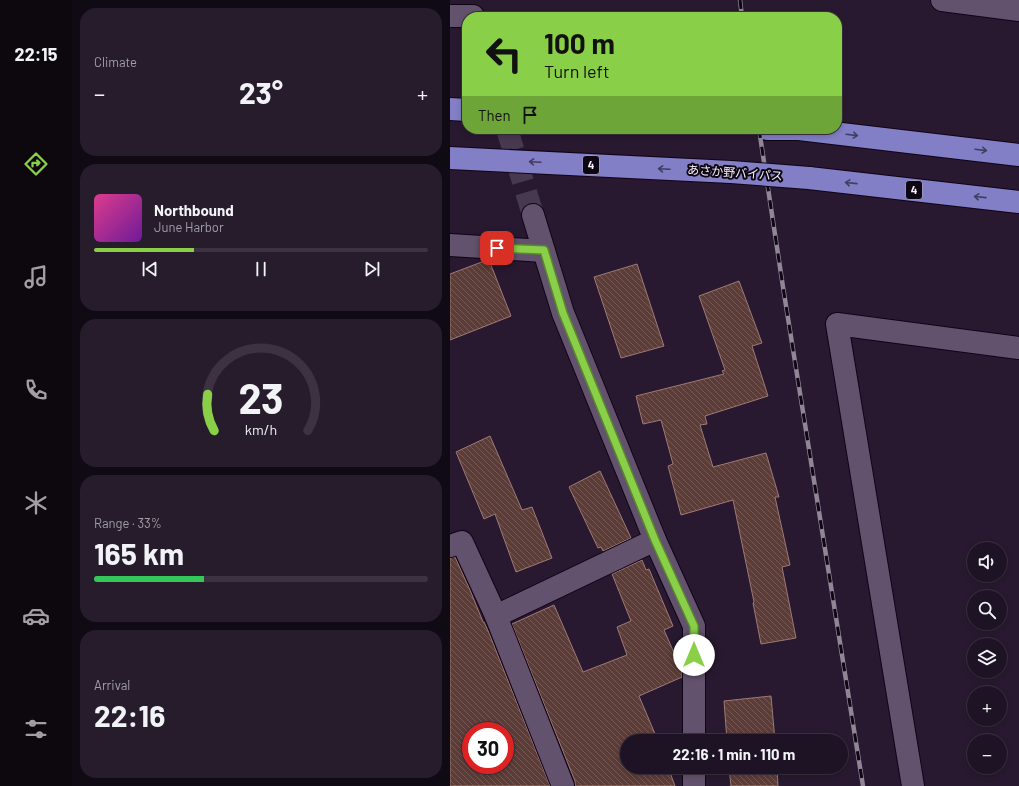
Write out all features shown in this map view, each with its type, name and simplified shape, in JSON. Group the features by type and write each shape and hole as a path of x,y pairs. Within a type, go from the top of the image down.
{"highway":[{"path":"450,110 462,110"},
{"path":"841,134 1019,155"},
{"name":"あさか野バイパス","path":"450,158 731,172 808,178 1019,202"}],"street":[{"path":"942,0 1019,10"},
{"path":"450,16 462,13"},
{"path":"533,216 563,313 655,540 694,626 694,734"},
{"path":"450,245 544,250"},
{"path":"913,786 837,324 1019,348"},
{"path":"496,616 655,540"},
{"path":"450,546 462,542 496,616 563,786"},
{"path":"694,774 694,786"}],"building":[{"path":"489,260 511,316 450,340 450,274"},
{"path":"637,264 664,346 621,358 594,277"},
{"path":"739,281 762,343 752,346 768,396 705,416 707,424 700,425 713,467 766,453 779,497 775,497 790,565 782,567 796,638 761,644 733,500 681,515 668,466 673,464 661,420 643,424 636,396 724,374 722,371 725,370 699,296"},
{"path":"490,436 522,510 532,507 552,558 516,572 495,514 484,519 456,452"},
{"path":"600,471 631,538 603,551 601,547 598,548 569,487"},
{"path":"455,557 489,633 550,786 450,786 450,558"},
{"path":"642,560 646,570 649,569 673,626 664,630 682,671 682,677 639,696 655,734 620,734 620,774 671,774 675,786 575,786 575,781 512,624 554,605 583,672 627,655 617,627 631,621 612,574"},
{"path":"771,696 774,734 726,734 724,701"},
{"path":"730,774 777,774 778,786 731,786"}],"tunnel":[{"path":"509,134 533,215"}],"railway":[{"path":"740,0 741,12"},
{"path":"760,134 863,786"}],"route":[{"path":"497,248 544,250 563,313 655,540 694,626 694,655"}]}
